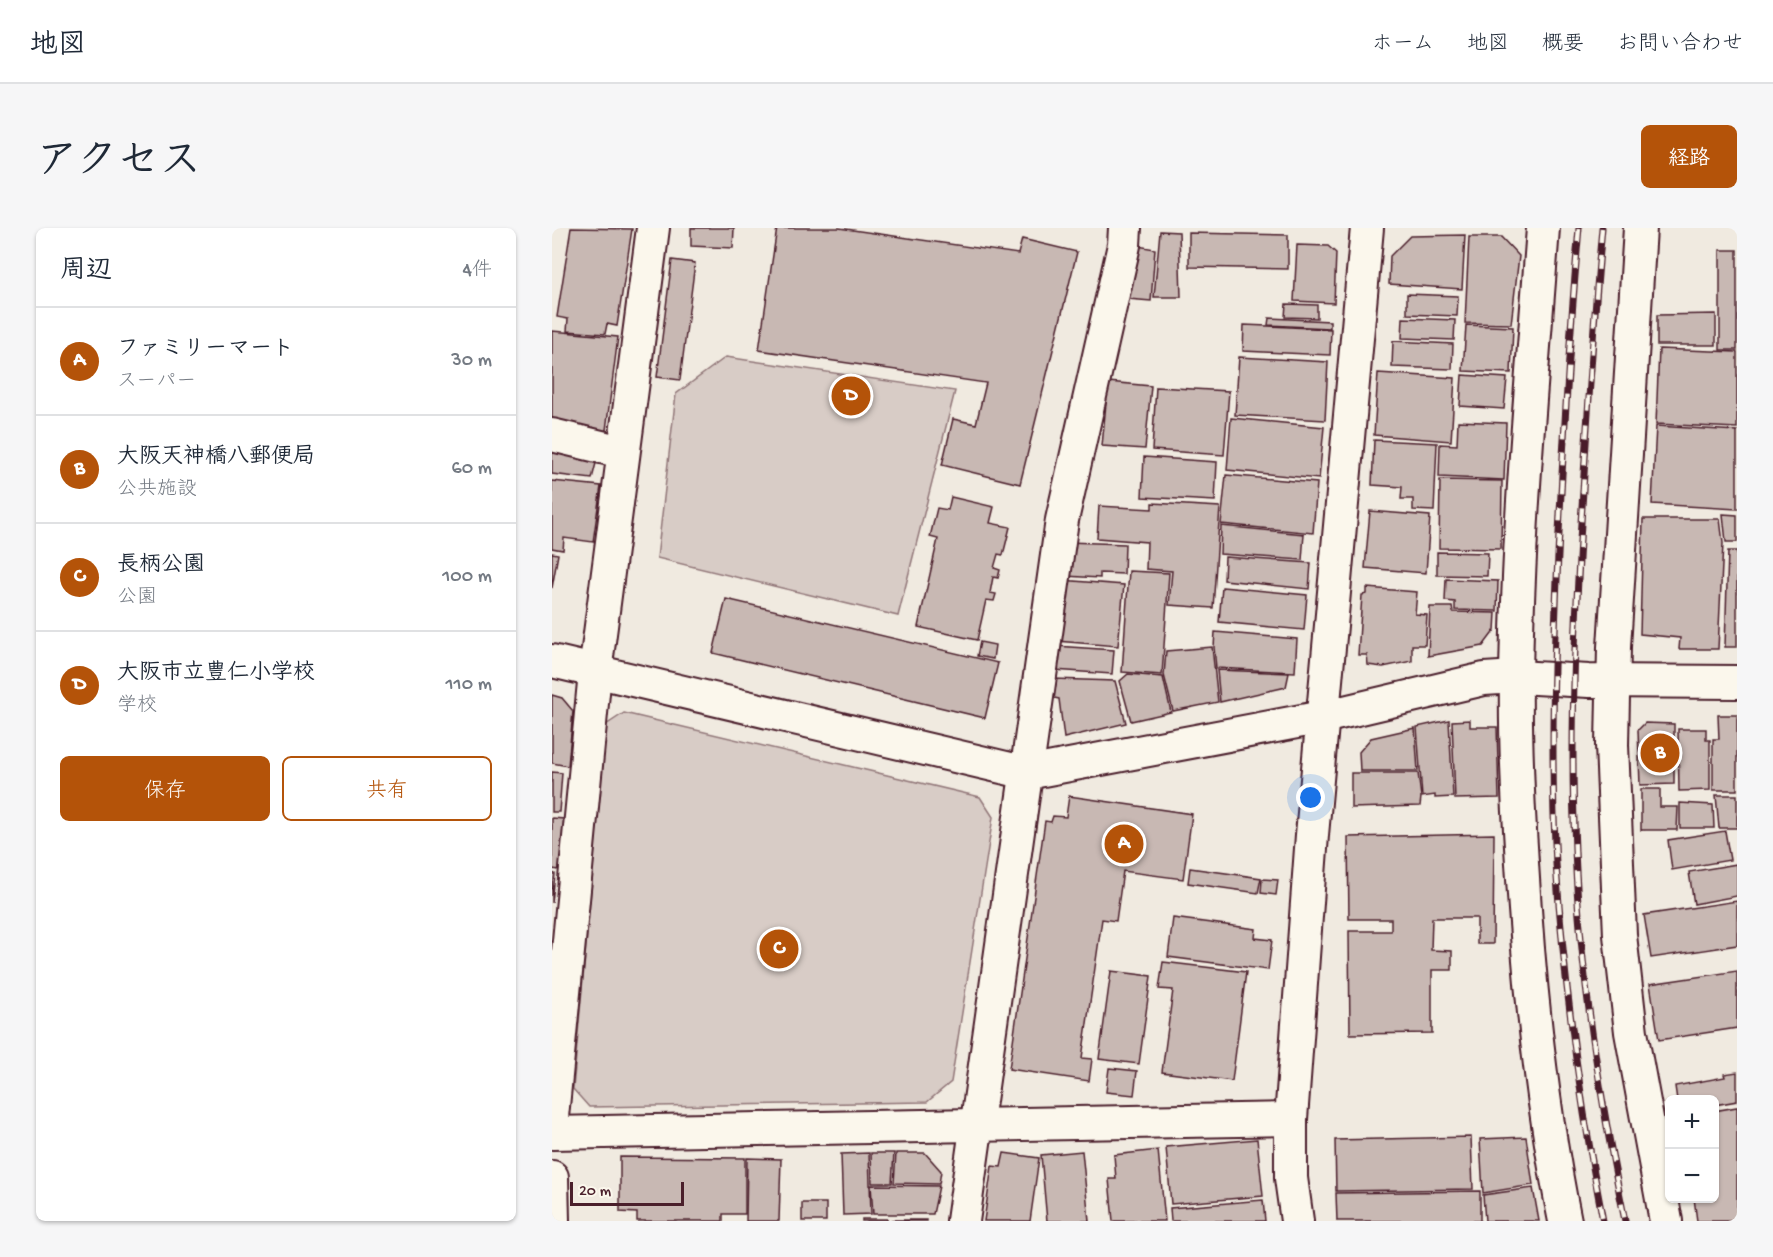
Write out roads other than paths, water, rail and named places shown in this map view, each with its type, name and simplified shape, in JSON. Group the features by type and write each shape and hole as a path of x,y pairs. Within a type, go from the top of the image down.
{"street":[{"path":"552,1117 595,672 653,228"},
{"path":"963,1221 1062,520 1124,245 1125,228"},
{"path":"1297,1221 1291,1178 1291,1119 1323,717 1367,228"},
{"path":"1544,228 1523,506 1526,678 1519,816 1526,940 1537,1043 1564,1221"},
{"path":"1640,228 1600,681 1612,745 1620,935 1631,1032 1666,1221"},
{"path":"552,435 622,452"},
{"path":"552,661 1027,773 1323,717 1484,679 1737,682"},
{"path":"552,1133 977,1127 1291,1119"},
{"path":"552,1177 554,1221"}],"railway":[{"path":"1579,228 1567,380 1557,574 1553,781 1559,909 1568,999 1580,1088 1603,1221"},
{"path":"1602,228 1578,575 1573,731 1574,835 1581,939 1589,1010 1599,1081 1625,1221"}],"place":[{"name":"大阪市立豊仁小学校","path":"851,396"},
{"name":"大阪天神橋八郵便局","path":"1660,753"},
{"name":"ファミリーマート","path":"1124,844"},
{"name":"長柄公園","path":"779,949"}]}
